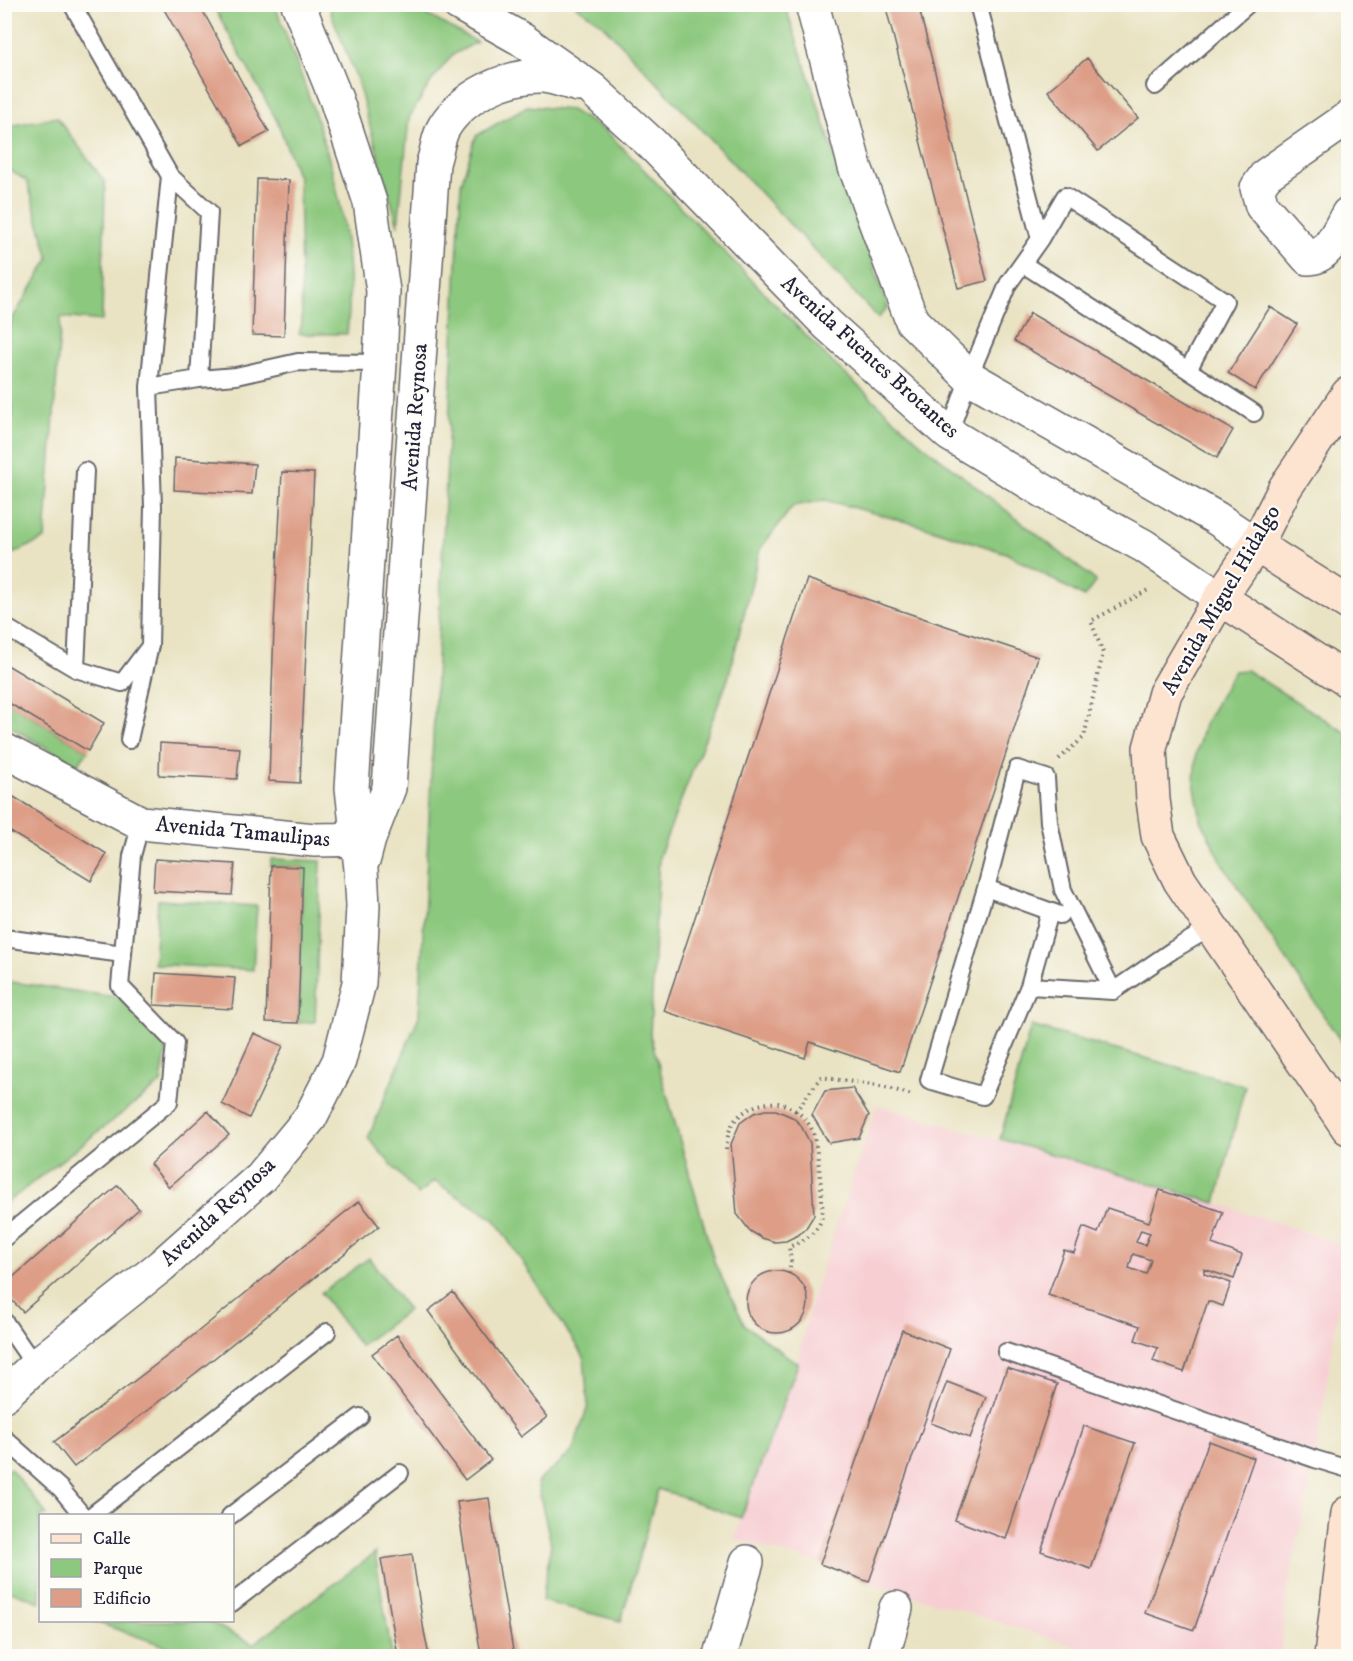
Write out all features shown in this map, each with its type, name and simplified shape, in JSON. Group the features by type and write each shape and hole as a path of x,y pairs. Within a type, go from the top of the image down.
{"street":[{"name":"Avenida Reynosa","path":"4,1395 35,1366 161,1266 261,1177 310,1118 339,1061 359,982 363,906 362,850 352,788 383,291 370,202 336,99 298,4"},
{"name":"Avenida Fuentes Brotantes","path":"459,4 521,39 592,89 652,144 828,326 949,434 1052,496 1144,546 1348,681"},
{"path":"812,4 855,167 912,321 969,377 1216,518 1348,603"},
{"name":"Avenida Reynosa","path":"362,850 389,788 433,163 444,128 463,104 488,89 515,80 543,76 592,89"},
{"path":"1348,118 1266,175 1257,188 1262,206 1308,258 1317,258 1324,254 1348,214"},
{"name":"Avenida Miguel Hidalgo","path":"1348,394 1285,488 1256,545 1220,598 1165,693 1150,748 1158,836 1180,880 1348,1128"},
{"name":"Avenida Tamaulipas","path":"4,750 141,824 315,840 362,850"},
{"path":"1331,1656 1348,1513"},
{"path":"720,1656 747,1562"},
{"path":"883,1656 896,1608"}],"lane":[{"path":"72,4 170,176 209,212 199,379"},
{"path":"978,4 1040,239"},
{"path":"1155,86 1248,4"},
{"path":"129,740 150,646 153,507 149,387 170,176"},
{"path":"949,434 969,377 1008,284 1040,239 1065,196 1225,301 1188,370"},
{"path":"1023,264 1254,413"},
{"path":"149,387 236,376 298,362 380,363"},
{"path":"76,669 86,471"},
{"path":"5,627 76,669 122,683 150,646"},
{"path":"1050,912 1029,986 983,1096 929,1080 986,888 1017,769 1046,778 1049,822 1063,890 1113,991"},
{"path":"4,1238 169,1102 175,1043 120,986 132,856 141,824"},
{"path":"986,888 1078,920"},
{"path":"1029,986 1113,991 1173,950 1212,927"},
{"path":"4,938 123,954"},
{"path":"4,1321 35,1366"},
{"path":"92,1514 327,1332"},
{"path":"1006,1352 1348,1469"},
{"path":"231,1514 360,1417"},
{"path":"4,1438 61,1489 82,1514"},
{"path":"234,1601 400,1473"}],"path":[{"path":"1046,778 1060,758 1084,737 1103,653 1091,621 1182,572"},
{"path":"796,1110 821,1077 885,1087 922,1098 929,1080"},
{"path":"726,1149 732,1125 740,1114 765,1104 779,1103 796,1110 806,1119 816,1143 823,1215 813,1233 789,1247 791,1262 789,1274"}],"shaded area":[{"path":"877,1105 1216,1203 1348,1246 1315,1459 1286,1597 1280,1656 1107,1656 869,1582 820,1564 734,1539 797,1364 811,1301"}],"green space":[{"path":"213,5 275,5 319,125 341,207 350,291 347,334 299,334 302,323 299,180 278,123"},
{"path":"328,5 409,5 477,42 452,55 430,83 409,118 398,226 357,80"},
{"path":"575,5 785,5 888,307 878,318 602,24"},
{"path":"527,106 571,110 606,131 833,363 923,445 1096,581 1084,597 1006,553 929,528 825,500 793,506 760,549 728,679 659,857 650,1035 715,1264 745,1325 798,1364 741,1518 658,1489 621,1621 542,1601 551,1544 537,1482 572,1452 588,1406 584,1357 495,1220 434,1181 418,1195 368,1138 419,1016 461,184 476,136"},
{"path":"5,114 9,126 57,117 105,182 102,321 61,317 45,539 5,557 5,441 13,414 5,359 11,321 49,259 27,181 5,167"},
{"path":"1246,670 1348,734 1348,1052 1223,865 1201,820 1194,782 1196,754 1204,725 1234,671"},
{"path":"4,700 88,751 76,766 5,723"},
{"path":"271,859 321,861 315,1022 298,1023 303,867 271,866"},
{"path":"158,900 257,906 253,970 154,964"},
{"path":"5,981 122,998 167,1045 161,1083 5,1204"},
{"path":"1031,1026 1245,1086 1216,1203 1000,1139"},
{"path":"369,1258 408,1310 360,1346 321,1293"},
{"path":"10,1468 46,1514 39,1514 39,1602 5,1589 4,1473"},
{"path":"375,1553 392,1656 194,1656 96,1622 210,1622 253,1644"}],"building":[{"path":"161,4 199,4 269,132 242,146"},
{"path":"885,4 918,4 987,281 958,288"},
{"path":"1087,58 1138,118 1098,151 1048,91"},
{"path":"257,179 289,180 284,336 252,335"},
{"path":"1270,307 1297,324 1255,390 1228,373"},
{"path":"1030,313 1233,430 1217,458 1014,341"},
{"path":"175,458 255,464 252,494 174,490"},
{"path":"282,472 314,473 300,783 269,781"},
{"path":"807,579 1038,657 900,1072 810,1042 805,1058 664,1011"},
{"path":"4,663 104,723 88,751 4,700"},
{"path":"160,743 240,748 237,779 159,775"},
{"path":"4,791 107,854 91,881 4,828"},
{"path":"155,859 235,864 232,895 153,891"},
{"path":"271,866 303,867 298,1023 266,1022"},
{"path":"156,973 235,978 232,1009 154,1005"},
{"path":"254,1033 283,1046 249,1118 222,1104"},
{"path":"852,1088 869,1115 859,1138 829,1143 812,1115 825,1091"},
{"path":"776,1110 792,1117 800,1124 810,1143 814,1215 806,1228 786,1241 775,1242 762,1238 750,1231 737,1214 731,1144 740,1123 754,1113"},
{"path":"208,1111 229,1135 169,1187 150,1164"},
{"path":"118,1185 139,1209 23,1312 4,1292 4,1285"},
{"path":"1160,1190 1223,1212 1212,1244 1242,1255 1234,1279 1204,1269 1204,1274 1231,1283 1223,1306 1208,1301 1184,1372 1153,1361 1158,1348 1135,1340 1140,1326 1048,1295 1064,1250 1074,1253 1083,1227 1098,1233 1107,1208 1149,1222","holes":["1141,1230 1150,1233 1145,1245 1136,1242","1133,1254 1151,1260 1146,1274 1129,1268"]},
{"path":"359,1201 379,1226 74,1467 54,1442 179,1347"},
{"path":"771,1271 783,1271 799,1280 806,1290 808,1302 806,1314 799,1324 783,1333 771,1333 760,1328 751,1319 746,1308 746,1296 751,1285 760,1276"},
{"path":"453,1292 547,1417 521,1437 428,1311"},
{"path":"902,1330 950,1349 869,1582 820,1564"},
{"path":"397,1335 491,1460 465,1480 372,1354"},
{"path":"1007,1368 1057,1384 1006,1539 955,1520"},
{"path":"947,1382 986,1397 970,1438 931,1423"},
{"path":"1084,1426 1135,1443 1091,1569 1041,1551"},
{"path":"1209,1441 1254,1458 1194,1630 1145,1613"},
{"path":"489,1498 514,1656 481,1656 457,1502"},
{"path":"412,1554 429,1656 398,1656 381,1559"}]}
